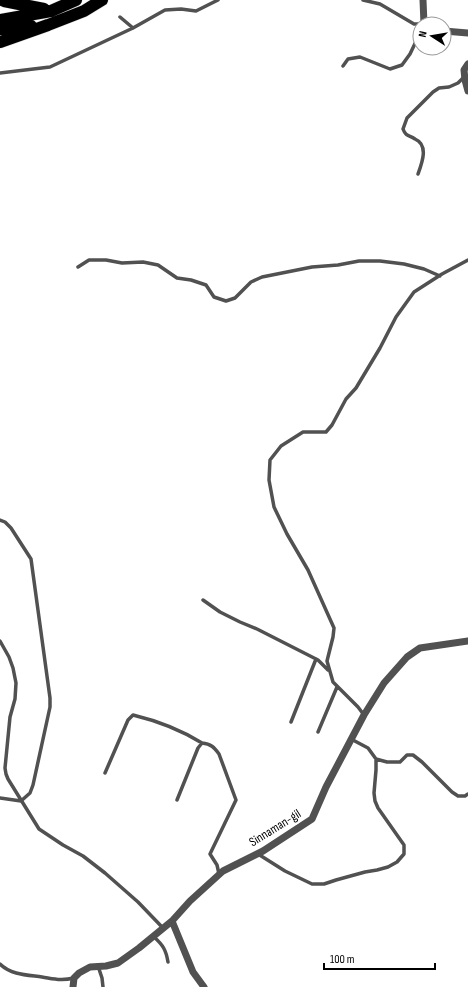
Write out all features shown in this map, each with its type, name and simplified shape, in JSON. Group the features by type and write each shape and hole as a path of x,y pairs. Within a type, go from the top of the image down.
{"highway":[{"path":"2,0 51,11"},
{"path":"0,20 51,11 76,0"},
{"path":"0,42 84,11 102,0"},
{"path":"0,29 48,25"}],"street":[{"path":"423,0 424,16"},
{"path":"452,32 468,33"},
{"path":"468,64 464,70 468,91"},
{"name":"Sinnaman-gil","path":"74,978 79,973 90,967 106,966 118,963 172,921 190,901 223,870 264,851 312,819 326,787 351,739 384,683 407,657 420,648 468,641"},
{"path":"172,921 193,972 204,987"},
{"path":"73,987 74,978"}],"lane":[{"path":"0,73 50,67 133,28 165,10 181,9 196,11 218,0"},
{"path":"363,0 380,4 412,23"},
{"path":"120,17 133,28"},
{"path":"342,66 348,59 360,57 390,69 402,65 412,50"},
{"path":"418,174 422,164 424,149 421,142 404,133 403,129 407,118 433,92 439,88 449,87 458,83 464,76"},
{"path":"78,266 89,260 106,260 122,263 143,262 158,265 177,278 191,280 206,285 214,297 226,301 235,298 251,282 262,276 312,267 338,265 360,261 380,261 404,264 424,269 440,276"},
{"path":"364,715 333,682 327,661 334,628 308,570 287,534 274,507 269,480 270,460 281,446 303,432 326,432 332,425 346,399 356,388 380,348 396,317 414,292 468,260"},
{"path":"0,520 5,522 11,528 31,559 50,698 50,707 33,784 30,792 21,801"},
{"path":"203,600 220,612 257,629 316,660 329,671"},
{"path":"0,641 13,668 16,683 10,717 5,771 8,779 39,829 83,856 105,873 138,902 163,928"},
{"path":"291,722 316,660"},
{"path":"318,732 337,687"},
{"path":"105,773 128,720 133,715 167,725 215,748 219,754 236,800 210,854 217,865 219,874"},
{"path":"258,854 285,871 312,884 324,884 388,867 397,862 404,854 404,845 378,808 375,801 374,792 376,759 368,748 351,739"},
{"path":"177,800 198,748 202,743"},
{"path":"376,759 387,762 400,762 407,755 413,755 452,792 458,796 465,796 468,794"},
{"path":"0,798 21,801"},
{"path":"153,936 162,944 167,953 168,962"},
{"path":"0,964 13,972 28,976 58,980 74,978"},
{"path":"98,966 103,987"}]}
